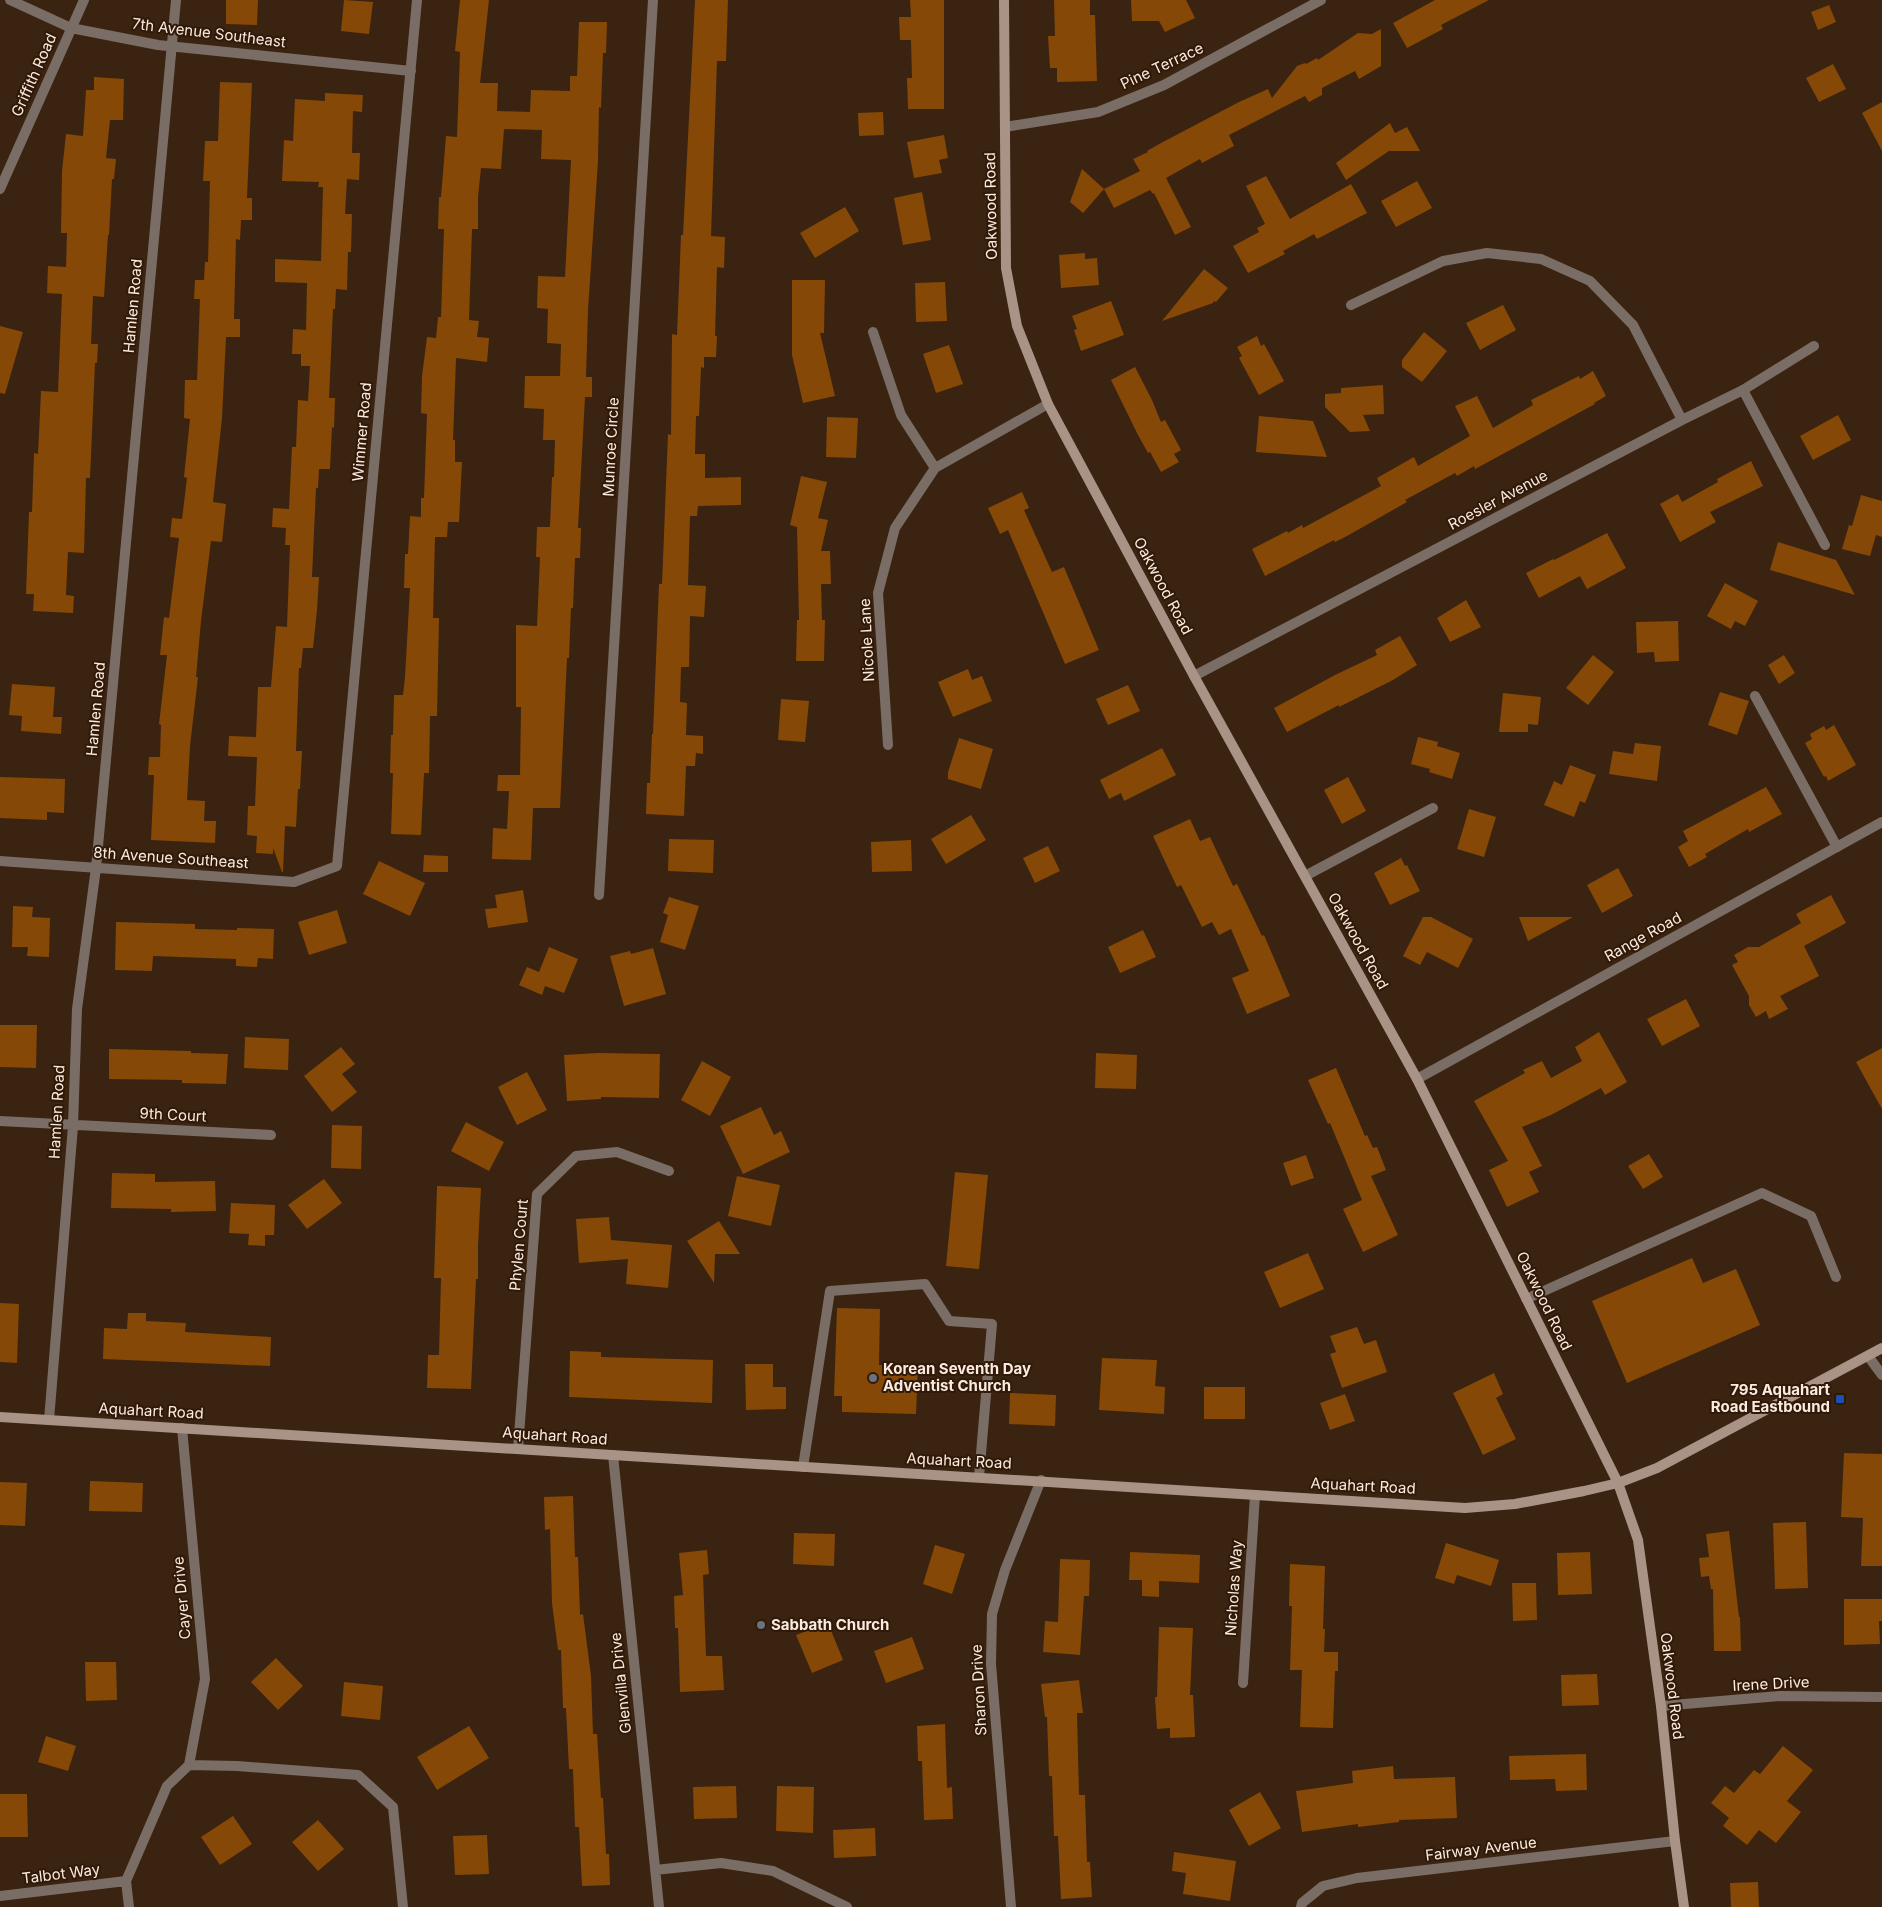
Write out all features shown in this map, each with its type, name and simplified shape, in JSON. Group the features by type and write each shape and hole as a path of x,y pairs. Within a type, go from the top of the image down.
{"street":[{"name":"7th Avenue Southeast","path":"10,0 72,28 158,45 411,71"},
{"name":"Griffith Road","path":"0,189 84,0"},
{"name":"Hamlen Road","path":"48,1420 73,1126 77,1009 96,868 176,0"},
{"name":"Wimmer Road","path":"336,866 417,0"},
{"name":"Munroe Circle","path":"599,895 653,0"},
{"name":"Oakwood Road","path":"1004,0 1006,268 1017,326 1048,404 1194,676 1417,1078 1618,1483 1638,1540 1661,1706 1684,1907"},
{"name":"Pine Terrace","path":"1004,127 1098,112 1164,85 1321,0"},
{"path":"1351,305 1442,261 1487,253 1540,259 1590,281 1633,325 1682,420"},
{"path":"872,332 901,415 935,468"},
{"name":"Roesler Avenue","path":"1194,676 1682,420 1743,390 1814,346"},
{"path":"1743,390 1824,545"},
{"name":"Nicole Lane","path":"888,745 878,593 895,528 935,468 1048,404"},
{"path":"1755,696 1837,846"},
{"path":"1305,876 1433,808"},
{"name":"Range Road","path":"1417,1078 1882,822"},
{"name":"8th Avenue Southeast","path":"0,861 294,882 336,866"},
{"name":"9th Court","path":"0,1121 271,1135"},
{"name":"Phylen Court","path":"518,1449 537,1194 576,1156 617,1152 669,1171"},
{"path":"1526,1299 1762,1193 1811,1216 1836,1277"},
{"path":"803,1467 830,1291 925,1284 949,1321 992,1324 979,1477"},
{"name":"Aquahart Road","path":"0,1417 1041,1480 1465,1508 1515,1504 1618,1483 1657,1468 1882,1348"},
{"path":"1868,1356 1882,1375"},
{"name":"Cayer Drive","path":"182,1428 205,1679 189,1765"},
{"name":"Glenvilla Drive","path":"613,1455 659,1907"},
{"name":"Sharon Drive","path":"1011,1907 991,1664 992,1614 1005,1570 1041,1480"},
{"name":"Nicholas Way","path":"1243,1683 1255,1495"},
{"name":"Irene Drive","path":"1661,1706 1780,1696 1882,1697"},
{"path":"129,1907 126,1881 167,1786 189,1765 237,1766 358,1775 393,1807 403,1907"},
{"name":"Fairway Avenue","path":"1301,1907 1302,1903 1323,1886 1357,1878 1675,1841"},
{"path":"654,1870 721,1863 773,1871 847,1907"},
{"name":"Talbot Way","path":"0,1896 126,1881"}],"building":[{"path":"226,0 258,0 257,25 226,24"},
{"path":"344,0 373,2 369,34 341,31"},
{"path":"460,0 489,0 480,83 498,83 497,111 530,112 531,90 570,91 570,76 577,76 579,22 607,22 606,53 603,53 601,108 599,107 598,161 588,310 586,377 592,377 592,397 585,397 578,528 581,528 580,558 575,558 569,658 567,658 560,808 533,808 531,860 492,859 493,828 507,829 509,791 497,791 498,775 520,775 521,707 516,707 516,625 537,626 540,557 536,557 537,527 550,527 552,477 554,477 555,440 543,440 544,409 524,408 525,376 560,376 561,344 547,343 548,309 537,308 538,276 565,277 571,160 541,159 542,130 504,129 501,169 481,168 478,197 478,229 472,229 469,320 479,321 477,337 489,338 487,362 456,358 453,440 455,440 455,462 462,462 459,522 448,522 447,537 435,537 433,618 439,618 437,716 430,716 429,773 424,773 421,835 391,834 393,773 390,773 394,695 403,695 410,588 404,588 405,554 408,554 410,516 421,517 421,498 424,498 427,414 421,413 422,376 427,337 436,338 438,317 441,317 444,229 438,229 439,197 441,197 446,136 457,137 460,52 455,51"},
{"path":"695,0 728,0 726,61 717,61 711,236 725,237 724,268 717,267 716,357 704,357 704,368 701,367 699,416 696,416 695,454 705,454 705,478 741,477 741,505 698,506 697,516 690,516 688,585 706,586 704,617 690,616 689,667 681,667 680,702 687,703 686,735 703,736 703,754 696,753 695,766 686,766 684,816 646,814 647,783 650,783 653,734 659,584 662,584 668,434 671,435 672,334 677,335"},
{"path":"910,0 944,0 944,109 908,109 907,78 912,78 911,40 900,40 899,17 911,17"},
{"path":"1054,0 1090,0 1090,15 1095,15 1097,81 1057,82 1057,68 1050,68 1048,36 1055,36"},
{"path":"1131,0 1186,0 1195,18 1165,32 1159,21 1132,21"},
{"path":"1435,0 1489,0 1441,25 1443,29 1407,48 1393,23"},
{"path":"1829,5 1836,22 1818,30 1811,12"},
{"path":"1381,29 1381,66 1359,79 1355,71 1322,88 1322,95 1309,102 1305,96 1229,135 1234,146 1202,163 1200,159 1166,178 1191,227 1175,235 1154,193 1150,190 1114,208 1104,189 1140,171 1133,159 1239,102 1268,89 1272,98 1297,66 1317,58 1318,60 1358,33 1372,34"},
{"path":"1833,64 1846,89 1819,102 1806,78"},
{"path":"94,77 124,79 123,120 110,120 106,158 116,159 114,179 112,179 104,297 93,296 91,344 98,344 97,363 95,363 90,478 86,478 84,553 68,552 66,595 74,596 73,613 33,611 34,594 26,594 29,512 32,512 34,453 38,454 41,391 58,392 62,294 47,293 48,266 66,267 67,233 61,233 62,171 66,134 83,136 86,90 94,90"},
{"path":"220,82 252,83 247,198 252,198 252,220 241,220 240,240 236,239 234,319 240,319 240,337 226,337 222,418 213,502 226,504 222,542 211,541 201,621 196,677 198,677 190,746 187,800 205,801 204,821 216,821 215,843 151,840 154,775 148,775 149,757 160,757 161,725 159,724 167,655 160,655 164,617 169,618 179,538 170,537 172,518 182,519 187,478 184,477 190,419 184,418 185,380 197,380 200,299 194,299 195,280 204,280 205,262 208,262 210,181 203,181 205,141 218,141"},
{"path":"325,93 363,95 362,112 353,111 352,153 360,153 359,180 347,179 345,214 352,214 351,252 348,252 347,290 336,289 335,309 333,309 329,398 335,398 334,428 332,427 330,469 319,469 318,488 316,488 312,577 319,577 317,610 313,648 303,648 301,668 299,668 296,751 302,751 300,789 298,789 296,827 285,826 282,872 273,848 273,854 256,853 257,836 247,835 248,806 255,806 257,757 228,756 229,736 256,737 258,687 271,687 276,626 287,627 290,545 285,545 286,528 272,527 273,508 289,509 292,447 296,447 298,400 308,401 310,366 301,366 301,354 292,354 293,329 306,330 307,283 275,282 275,259 321,261 323,187 318,187 319,182 282,181 284,140 293,141 295,99 325,101"},
{"path":"1882,102 1882,151 1862,113"},
{"path":"883,112 884,135 859,136 858,113"},
{"path":"1390,123 1395,133 1407,127 1420,151 1389,151 1346,180 1336,163"},
{"path":"944,135 948,158 939,160 942,173 914,178 907,142"},
{"path":"1082,169 1104,189 1083,213 1070,202"},
{"path":"1266,176 1290,219 1351,184 1367,213 1317,239 1314,234 1283,251 1285,254 1248,273 1233,246 1259,232 1257,228 1265,224 1246,186"},
{"path":"1417,181 1432,208 1396,227 1381,201"},
{"path":"922,192 931,240 903,245 894,198"},
{"path":"845,207 859,231 815,258 800,233"},
{"path":"1085,253 1085,259 1097,258 1099,285 1061,288 1059,255"},
{"path":"1204,269 1228,288 1216,302 1214,301 1213,303 1162,321"},
{"path":"792,280 825,280 824,333 820,333 835,396 803,403 792,355"},
{"path":"945,282 947,321 916,322 915,283"},
{"path":"1111,301 1124,335 1081,351 1074,330 1077,329 1072,316"},
{"path":"1503,305 1516,330 1480,350 1466,323"},
{"path":"0,326 23,332 5,394 0,393"},
{"path":"1424,332 1447,351 1422,382 1402,367 1402,360"},
{"path":"1257,336 1261,346 1264,344 1284,381 1259,395 1239,358 1242,356 1237,347"},
{"path":"949,345 963,384 936,393 923,354"},
{"path":"1135,367 1161,422 1165,420 1181,450 1174,454 1179,462 1161,472 1138,435 1111,380"},
{"path":"1593,371 1606,396 1595,404 1475,469 1474,466 1457,476 1455,473 1405,500 1407,502 1347,536 1335,542 1334,540 1265,576 1252,549 1287,531 1288,533 1302,525 1303,528 1381,486 1377,478 1414,457 1418,466 1470,436 1455,406 1477,396 1493,428 1533,405 1531,400 1579,376 1580,379"},
{"path":"1383,385 1384,414 1363,415 1370,431 1350,432 1325,407 1325,394 1341,393 1341,388"},
{"path":"1838,415 1851,440 1813,460 1800,436"},
{"path":"1259,416 1313,421 1327,457 1256,452"},
{"path":"827,417 858,418 856,458 826,457"},
{"path":"1751,461 1763,486 1710,512 1716,522 1680,542 1660,504 1678,494 1682,502 1718,482 1717,479"},
{"path":"801,476 827,482 818,518 828,520 821,551 830,551 831,584 821,584 822,620 825,620 824,661 796,661 797,620 799,620 797,527 790,525"},
{"path":"1022,492 1029,508 1024,510 1052,572 1064,567 1099,650 1065,664 1008,530 1000,534 988,508"},
{"path":"1861,495 1882,501 1882,537 1876,535 1870,556 1842,549 1849,525 1852,526"},
{"path":"1607,533 1626,568 1587,589 1580,576 1539,598 1526,573"},
{"path":"1778,542 1836,560 1855,595 1770,570"},
{"path":"1725,583 1758,601 1745,626 1735,621 1731,629 1707,616"},
{"path":"1466,600 1481,627 1450,642 1437,618"},
{"path":"1678,621 1679,661 1655,662 1654,652 1637,653 1636,622"},
{"path":"1400,636 1417,665 1393,680 1287,732 1274,708 1377,655 1375,650"},
{"path":"1593,655 1614,672 1588,705 1566,688"},
{"path":"1784,655 1795,673 1779,684 1768,665"},
{"path":"968,669 972,680 982,676 992,701 953,717 938,682"},
{"path":"12,684 55,687 53,717 62,717 61,734 21,731 22,716 9,715"},
{"path":"1128,685 1140,711 1108,725 1096,699"},
{"path":"1720,692 1749,701 1737,735 1708,725"},
{"path":"1503,693 1541,697 1538,725 1528,724 1528,732 1499,732"},
{"path":"781,699 809,701 805,742 778,740"},
{"path":"1834,725 1856,765 1828,781 1805,743 1812,739 1810,734 1824,726 1826,730"},
{"path":"1418,737 1438,742 1437,746 1460,753 1452,779 1429,772 1430,769 1411,764"},
{"path":"959,738 993,749 981,789 948,779 948,772"},
{"path":"1635,743 1661,746 1657,781 1609,774 1613,751 1633,754"},
{"path":"1162,748 1176,775 1124,801 1121,793 1109,799 1100,780"},
{"path":"1570,765 1596,775 1585,803 1580,801 1574,817 1544,805 1554,781 1562,785"},
{"path":"0,777 65,779 64,813 47,812 47,820 0,818"},
{"path":"1348,777 1366,811 1342,824 1324,790"},
{"path":"1766,787 1782,814 1749,832 1748,829 1705,854 1707,857 1689,867 1678,847 1688,841 1683,831"},
{"path":"1469,809 1496,817 1484,857 1457,849"},
{"path":"971,815 986,840 946,864 931,839"},
{"path":"1190,819 1200,841 1210,837 1233,886 1237,884 1262,936 1264,935 1290,996 1247,1014 1232,978 1249,971 1231,929 1219,935 1212,922 1202,927 1181,885 1177,887 1153,836"},
{"path":"669,839 714,840 713,873 668,871"},
{"path":"911,840 912,871 872,872 871,842"},
{"path":"1048,846 1060,871 1035,883 1023,858"},
{"path":"424,855 448,856 448,872 423,872"},
{"path":"1401,858 1405,866 1407,865 1420,891 1390,905 1374,873"},
{"path":"379,861 425,883 410,916 363,894"},
{"path":"1618,868 1633,896 1602,913 1587,885"},
{"path":"523,890 528,922 488,928 485,909 497,908 495,895"},
{"path":"1831,895 1846,923 1804,946 1819,976 1780,996 1788,1009 1769,1019 1766,1011 1756,1017 1749,1005 1749,996 1732,965 1738,962 1734,955 1748,947 1759,947 1801,923 1796,914"},
{"path":"669,897 699,906 685,950 660,942 668,915 663,913"},
{"path":"13,906 33,907 32,917 50,918 49,957 27,956 28,947 12,947"},
{"path":"337,910 347,943 309,955 298,922"},
{"path":"1423,917 1431,917 1473,939 1458,968 1427,952 1420,965 1403,956"},
{"path":"1519,917 1573,917 1528,941"},
{"path":"116,922 195,924 195,929 274,929 273,959 258,958 257,967 236,966 236,959 153,956 152,971 115,970"},
{"path":"1143,930 1156,957 1120,973 1108,947"},
{"path":"549,947 578,959 564,993 545,986 542,995 519,985 527,967 539,972"},
{"path":"653,948 666,994 624,1006 610,956 630,951 631,954"},
{"path":"1686,999 1700,1026 1662,1046 1647,1019"},
{"path":"0,1025 37,1025 36,1068 0,1067"},
{"path":"1599,1032 1627,1082 1605,1095 1601,1088 1551,1115 1522,1127 1542,1166 1529,1172 1539,1192 1507,1207 1489,1170 1508,1161 1474,1101 1525,1073 1523,1070 1542,1061 1551,1078 1582,1061 1575,1047"},
{"path":"245,1037 289,1039 288,1070 244,1068"},
{"path":"341,1047 355,1064 342,1074 357,1092 332,1112 304,1076"},
{"path":"1882,1048 1882,1109 1856,1062"},
{"path":"109,1049 228,1054 226,1084 182,1083 182,1080 109,1079"},
{"path":"598,1053 660,1054 659,1098 601,1097 601,1099 567,1101 564,1055"},
{"path":"1096,1053 1137,1055 1136,1089 1095,1088"},
{"path":"702,1061 731,1077 710,1116 681,1100"},
{"path":"1336,1068 1365,1136 1367,1135 1373,1148 1377,1147 1386,1170 1371,1176 1398,1235 1363,1252 1343,1209 1362,1200 1330,1123 1328,1124 1308,1080"},
{"path":"527,1072 547,1110 517,1125 498,1087"},
{"path":"761,1107 774,1135 781,1131 790,1152 743,1174 720,1126"},
{"path":"466,1122 504,1142 489,1171 451,1151"},
{"path":"332,1125 362,1126 361,1169 331,1168"},
{"path":"1649,1154 1663,1177 1643,1189 1628,1166"},
{"path":"1306,1155 1314,1178 1291,1186 1283,1163"},
{"path":"955,1172 988,1175 979,1269 946,1266"},
{"path":"112,1173 155,1174 155,1182 215,1181 216,1211 171,1212 171,1209 111,1208"},
{"path":"737,1176 780,1185 771,1226 728,1216"},
{"path":"324,1179 342,1203 307,1229 288,1205"},
{"path":"437,1186 481,1188 478,1279 476,1279 471,1389 427,1388 428,1355 439,1355 441,1278 434,1278"},
{"path":"231,1203 275,1205 274,1235 265,1235 265,1246 248,1245 249,1234 229,1233"},
{"path":"609,1217 611,1240 672,1245 668,1288 626,1284 628,1259 579,1263 576,1219"},
{"path":"719,1221 740,1254 715,1254 714,1283 687,1241"},
{"path":"1308,1253 1324,1289 1280,1308 1264,1272"},
{"path":"1692,1258 1703,1283 1736,1269 1760,1325 1627,1383 1592,1301"},
{"path":"0,1303 19,1304 17,1363 0,1362"},
{"path":"837,1308 880,1309 879,1365 918,1367 916,1414 842,1412 842,1396 834,1396"},
{"path":"128,1313 146,1313 146,1321 186,1323 185,1332 271,1337 270,1366 103,1359 104,1328 127,1329"},
{"path":"1357,1327 1364,1344 1376,1340 1387,1372 1342,1388 1330,1354 1336,1352 1330,1336"},
{"path":"570,1351 601,1352 601,1357 713,1360 712,1403 569,1397"},
{"path":"1102,1358 1157,1360 1155,1386 1165,1387 1164,1414 1099,1410"},
{"path":"745,1364 773,1364 773,1387 786,1387 786,1409 746,1410"},
{"path":"1494,1373 1503,1394 1496,1398 1516,1439 1483,1455 1453,1393"},
{"path":"1204,1387 1245,1387 1245,1419 1204,1419"},
{"path":"1010,1393 1056,1395 1055,1426 1009,1424"},
{"path":"1345,1394 1355,1421 1330,1430 1320,1403"},
{"path":"1844,1453 1882,1454 1882,1566 1861,1566 1863,1518 1841,1517"},
{"path":"90,1481 143,1483 142,1512 89,1511"},
{"path":"0,1482 27,1483 25,1526 0,1525"},
{"path":"573,1496 575,1557 578,1557 580,1615 583,1614 591,1676 593,1734 597,1734 606,1854 609,1854 610,1885 582,1886 579,1827 575,1827 573,1769 569,1769 566,1708 563,1708 561,1650 558,1650 552,1603 550,1529 545,1530 544,1497"},
{"path":"1806,1522 1808,1588 1775,1589 1773,1523"},
{"path":"1729,1531 1740,1617 1741,1651 1714,1651 1713,1589 1711,1589 1709,1576 1701,1577 1699,1558 1709,1557 1706,1534"},
{"path":"794,1533 835,1534 834,1566 793,1564"},
{"path":"1446,1543 1499,1560 1491,1586 1457,1575 1454,1584 1435,1578"},
{"path":"935,1545 965,1554 952,1594 923,1584"},
{"path":"707,1550 709,1574 703,1575 706,1656 722,1656 724,1690 680,1692 678,1628 675,1628 674,1596 683,1595 679,1553"},
{"path":"1130,1552 1200,1555 1199,1583 1159,1581 1159,1597 1142,1596 1142,1580 1129,1580"},
{"path":"1590,1552 1592,1594 1558,1595 1557,1553"},
{"path":"1060,1559 1090,1560 1089,1596 1084,1596 1080,1655 1043,1652 1045,1621 1058,1622"},
{"path":"1290,1564 1325,1566 1324,1652 1338,1652 1338,1671 1335,1671 1333,1728 1300,1727 1302,1670 1290,1670 1292,1606 1289,1606"},
{"path":"1512,1583 1536,1583 1537,1620 1513,1621"},
{"path":"1844,1599 1882,1599 1882,1621 1879,1621 1880,1644 1844,1645"},
{"path":"828,1623 843,1660 812,1673 796,1635"},
{"path":"1159,1627 1193,1628 1190,1695 1193,1695 1195,1737 1170,1738 1170,1728 1157,1729 1155,1697 1157,1697"},
{"path":"912,1637 924,1669 886,1683 874,1651"},
{"path":"276,1658 303,1686 278,1710 251,1682"},
{"path":"85,1662 116,1662 117,1700 86,1701"},
{"path":"1597,1674 1599,1705 1562,1706 1561,1675"},
{"path":"1079,1680 1083,1713 1077,1713 1079,1795 1085,1795 1087,1862 1090,1862 1092,1897 1061,1899 1058,1836 1054,1836 1052,1776 1049,1776 1047,1717 1045,1717 1041,1684"},
{"path":"344,1682 383,1686 380,1720 341,1716"},
{"path":"945,1724 947,1788 952,1787 953,1819 924,1820 922,1761 918,1761 917,1726"},
{"path":"469,1726 489,1758 437,1790 417,1757"},
{"path":"46,1736 76,1746 68,1771 38,1762"},
{"path":"1783,1746 1813,1770 1787,1801 1801,1812 1776,1843 1759,1830 1747,1845 1723,1826 1729,1818 1711,1803 1725,1786 1734,1793 1754,1770 1760,1774"},
{"path":"1586,1754 1587,1790 1556,1791 1555,1779 1510,1780 1509,1756"},
{"path":"1393,1766 1394,1779 1455,1777 1457,1818 1399,1820 1399,1822 1358,1827 1358,1824 1302,1832 1296,1791 1353,1783 1352,1771"},
{"path":"736,1786 737,1818 694,1819 693,1787"},
{"path":"777,1786 814,1787 813,1833 776,1831"},
{"path":"1260,1792 1281,1828 1249,1846 1229,1810"},
{"path":"0,1794 27,1794 28,1837 0,1837"},
{"path":"233,1816 252,1844 220,1865 201,1837"},
{"path":"318,1820 344,1849 318,1871 292,1842"},
{"path":"875,1828 876,1856 834,1858 833,1830"},
{"path":"487,1835 489,1874 455,1875 453,1836"},
{"path":"1174,1852 1236,1861 1230,1901 1183,1894 1186,1873 1172,1871"},
{"path":"1758,1882 1759,1907 1731,1907 1730,1883"}],"place":[{"name":"Korean Seventh Day Adventist Church","path":"873,1378"},
{"name":"795 Aquahart Road Eastbound","path":"1840,1399"},
{"name":"Sabbath Church","path":"761,1625"}]}
